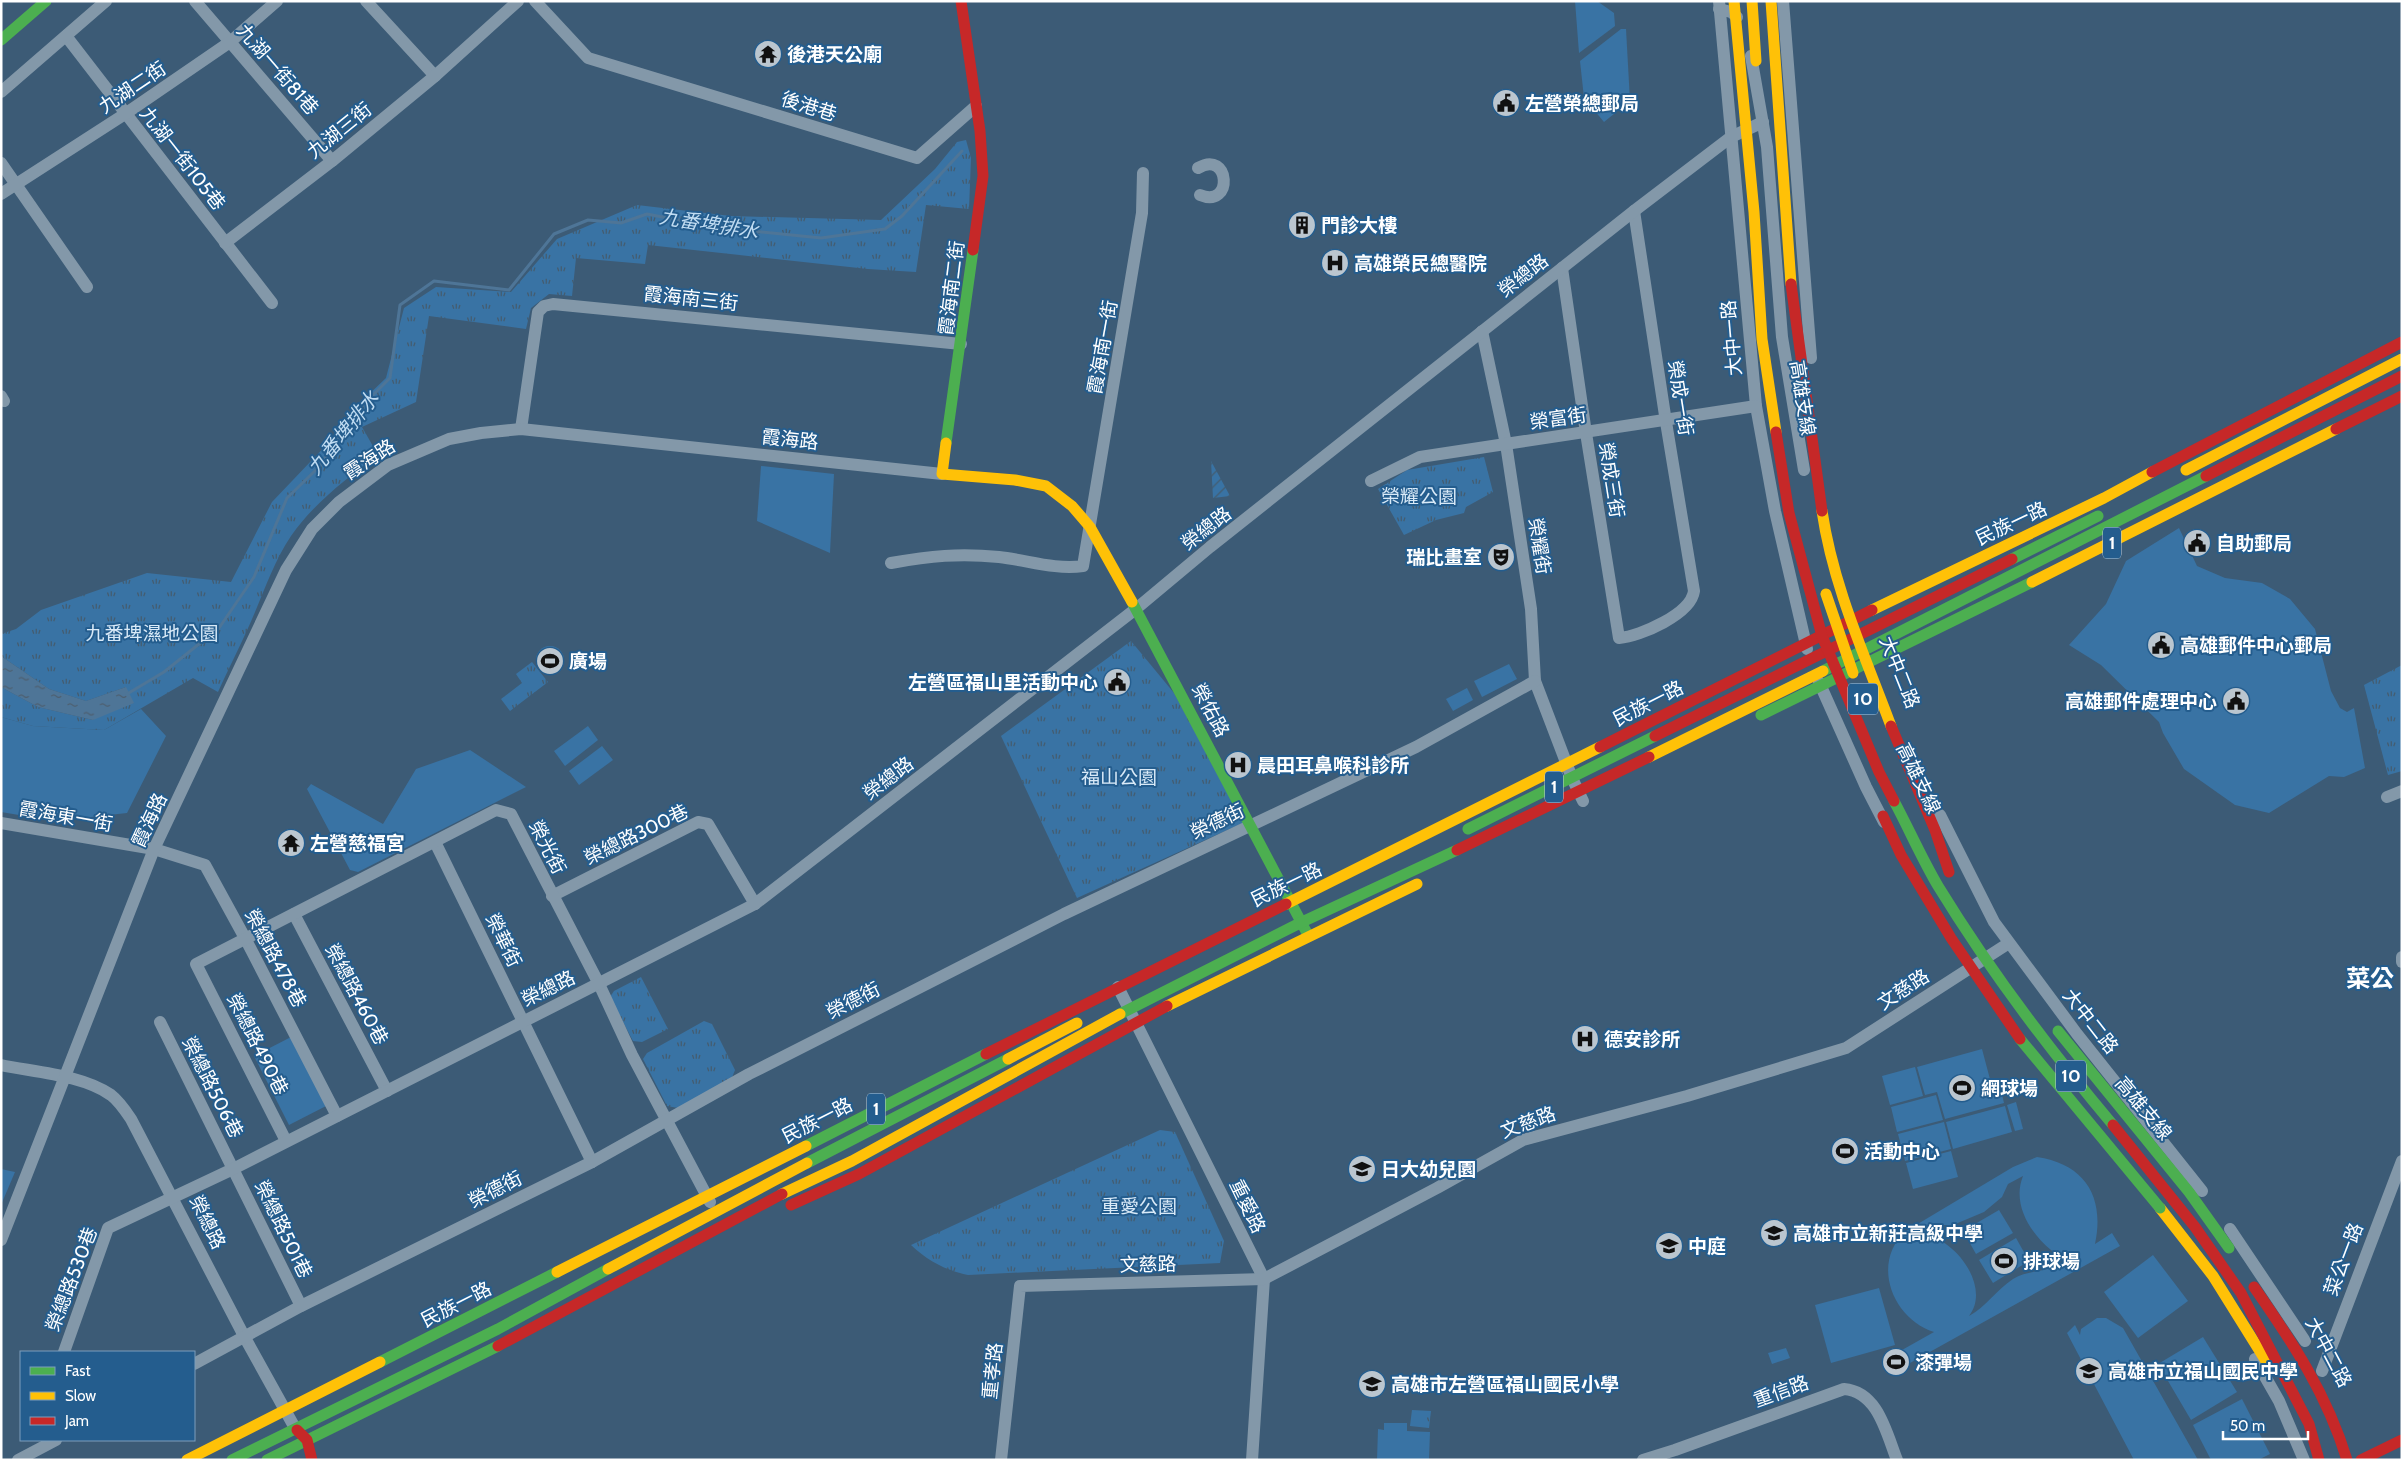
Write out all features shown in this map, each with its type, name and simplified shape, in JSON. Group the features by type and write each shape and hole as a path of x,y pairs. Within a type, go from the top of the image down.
{"main road":[{"path":"1,40 46,1"},
{"path":"961,1 976,106"},
{"name":"高雄支線","path":"1734,1 1754,212 1762,339 1789,513 1822,636 1879,772 1937,884 1997,978 2069,1073 2140,1157 2196,1228 2241,1292 2309,1424 2319,1460"},
{"name":"高雄支線","path":"1752,1 1767,247 1774,320 1780,368 1799,479"},
{"path":"1763,1 1786,336 1810,466 1818,495"},
{"name":"高雄支線","path":"1771,1 1792,303 1825,533 1846,608 1904,757 1936,830 1951,876 1909,800"},
{"path":"1719,4 1754,212"},
{"name":"霞海南二街","path":"942,474 983,176 976,106"},
{"name":"民族一路","path":"268,1460 494,1347 766,1202 852,1161 1121,999 1293,906 1858,616 2104,498 2402,342"},
{"path":"2173,477 2402,359"},
{"name":"民族一路","path":"1540,823 1581,796 1815,673 1870,648 2402,376"},
{"path":"2331,378 2338,391"},
{"name":"1","path":"1746,723 1876,661 2402,396"},
{"name":"霞海路","path":"942,474 1015,480 1046,486 1072,506 1090,526 1137,608"},
{"name":"民族一路","path":"1460,833 1864,634 2110,510"},
{"path":"1823,513 1843,578"},
{"name":"10","path":"1821,582 1856,680"},
{"name":"榮佑路","path":"1137,608 1308,935"},
{"path":"1822,636 1844,731 1901,855 1951,938 2010,1027 2160,1208 2212,1276 2295,1407"},
{"name":"民族一路","path":"187,1460 706,1196 1121,999 1302,922 1720,735"},
{"name":"民族一路","path":"1293,906 1370,875"},
{"path":"780,1211 858,1174 1136,1021 1308,935 1429,878"},
{"path":"1980,921 2006,962"},
{"name":"民族一路","path":"232,1460 498,1329 714,1211 1088,1017"},
{"name":"高雄支線","path":"2051,1022 2080,1060 2150,1142 2210,1219 2254,1287 2324,1418 2337,1460"},
{"path":"413,1401 642,1282"},
{"path":"2254,1287 2302,1357 2338,1430 2347,1460"},
{"path":"295,1428 307,1440 311,1456"},
{"path":"295,1428 294,1447 297,1460 311,1456 324,1446"},
{"path":"2360,1460 2402,1440"}],"street":[{"path":"1,92 106,1"},
{"name":"九湖一街81巷","path":"195,1 332,161"},
{"name":"九湖二街","path":"1,194 18,185 125,114 230,42 277,1"},
{"path":"366,1 435,76"},
{"name":"九湖三街","path":"225,243 332,161 435,76 518,1"},
{"name":"後港巷","path":"536,1 588,58 917,158 976,106"},
{"path":"1740,1 1749,128"},
{"path":"1783,1 1806,313 1827,492 1844,566 1843,578 1834,598 1814,603 1802,593 1792,578"},
{"path":"1719,4 1741,20 1751,56 1763,122 1782,337 1807,483 1828,565 1843,578 1864,634"},
{"name":"大中一路","path":"1719,4 1756,406 1775,511 1810,660"},
{"name":"九湖一街105巷","path":"66,36 272,303"},
{"path":"1763,122 1788,62"},
{"name":"榮總路","path":"295,1428 244,1336 173,1198 755,904 1137,608 1634,211 1731,137 1763,122"},
{"path":"1,162 88,286"},
{"path":"1198,168 1203,165 1214,165 1222,172 1224,177 1223,188 1216,195 1208,197 1200,195"},
{"name":"霞海南一街","path":"891,563 943,554 999,557 1066,567 1083,566 1142,214 1142,173"},
{"name":"榮成一街","path":"1619,638 1630,637 1678,613 1693,599 1694,591 1634,211"},
{"name":"榮成三街","path":"1562,268 1619,638"},
{"name":"霞海南三街","path":"522,429 538,312 544,306 552,304 961,344"},
{"name":"榮耀街","path":"1482,331 1506,444 1531,609 1535,681 1572,778 1581,796"},
{"name":"榮富街","path":"1371,481 1420,457 1666,422 1756,406"},
{"name":"霞海路","path":"1,1240 154,849 286,570 312,530 339,502 388,465 449,439 522,429 942,474"},
{"name":"大中二路","path":"1864,634 1914,758 1994,922 2077,1034 2190,1174 2254,1263 2306,1342 2322,1371 2360,1460"},
{"path":"1810,660 1866,787 1935,914 1964,972 2029,1066 2160,1216 2226,1308 2279,1401 2304,1460"},
{"name":"榮德街","path":"195,1363 301,1306 592,1162 749,1074 1064,914 1416,747 1535,681"},
{"path":"2387,797 2402,791"},
{"name":"榮光街","path":"196,964 496,810 511,814 714,1211"},
{"name":"榮總路300巷","path":"552,896 698,822 708,824 755,904"},
{"name":"霞海東一街","path":"1,823 154,849"},
{"name":"榮華街","path":"435,842 592,1162"},
{"name":"榮總路478巷","path":"154,849 205,865 245,938 336,1116"},
{"name":"榮總路460巷","path":"294,914 387,1091"},
{"path":"1935,914 2220,1280 2260,1340 2295,1407 2310,1443 2312,1460"},
{"name":"文慈路","path":"1020,1286 1264,1279 1437,1188 1523,1140 1687,1096 1846,1048 2009,943"},
{"path":"2402,957 2402,962"},
{"name":"榮總路490巷","path":"196,964 286,1141"},
{"name":"重愛路","path":"1121,999 1136,1021 1264,1279"},
{"name":"榮總路506巷","path":"160,1022 234,1168"},
{"path":"1,1065 64,1077 110,1094 120,1103 131,1118 173,1198"},
{"name":"菜公一路","path":"2322,1371 2402,1161"},
{"name":"榮總路501巷","path":"234,1168 301,1306"},
{"name":"榮總路530巷","path":"64,1351 108,1228 173,1198"},
{"path":"1252,1460 1264,1279"},
{"name":"重孝路","path":"1000,1460 1020,1286"},
{"name":"重信路","path":"1642,1460 1844,1389 1861,1393 1872,1404 1880,1417 1897,1460"},
{"path":"22,1458 31,1441"},
{"path":"22,1458 54,1441"}],"green space":[{"path":"1575,1 1597,1 1614,13 1615,26 1579,53"},
{"path":"1621,29 1626,29 1630,101 1604,122 1584,98 1580,61"},
{"name":"九番埤濕地公園","path":"966,140 971,158 969,209 926,205 916,272 868,269 648,245 645,264 576,258 572,296 549,294 531,308 526,329 429,316 416,402 362,427 378,455 342,482 320,502 291,536 275,564 218,692 193,678 104,730 33,726 1,717 1,687 38,707 93,720 126,687 86,701 49,689 1,656 1,634 16,629 41,610 147,573 231,582 272,502 333,438 358,405 386,378 404,308 436,287 511,292 557,239 637,205 731,216 881,220 935,169 957,142"},
{"name":"榮耀公園","path":"1484,457 1493,492 1466,507 1464,513 1436,520 1404,535 1378,489 1407,470"},
{"path":"1211,461 1230,496 1213,498"},
{"path":"761,466 834,474 830,553 757,521"},
{"path":"2179,528 2197,566 2225,578 2262,583 2290,599 2315,629 2331,691 2340,708 2347,712 2354,708 2365,768 2344,777 2329,776 2269,813 2235,805 2184,769 2163,733 2159,722 2101,665 2069,645 2106,604 2126,561"},
{"name":"福山公園","path":"1131,641 1174,693 1245,822 1077,898 1001,736"},
{"name":"廣場","path":"550,646 560,650 564,660 560,670 550,674 540,670 536,660 540,650"},
{"path":"532,662 548,682 510,711 501,699 522,683 516,674"},
{"path":"1509,664 1517,679 1482,697 1474,681"},
{"path":"2402,665 2402,771 2388,775 2364,685"},
{"path":"1467,688 1473,700 1453,711 1446,699"},
{"path":"141,709 166,736 127,813 55,821 1,812 1,717 33,726 104,730"},
{"path":"588,726 598,740 565,766 554,751"},
{"path":"602,746 613,760 579,785 569,771"},
{"path":"470,750 526,787 358,872 350,870 307,789 311,784 383,824 416,769"},
{"path":"641,977 668,1029 642,1042 633,1041 610,997 614,991"},
{"path":"704,1021 712,1024 735,1070 731,1080 678,1108 667,1106 643,1059 647,1053"},
{"path":"293,1036 328,1105 289,1125 254,1056"},
{"name":"網球場","path":"1982,1049 1991,1083 1999,1082 2004,1103 1945,1119 1937,1092 1925,1095 1917,1067"},
{"path":"1915,1067 1923,1096 1890,1105 1882,1076"},
{"path":"1936,1095 1943,1120 1897,1132 1891,1107"},
{"path":"2016,1102 2023,1129 2015,1131 2007,1105"},
{"path":"2005,1106 2012,1132 1953,1149 1946,1122"},
{"path":"1944,1122 1951,1149 1905,1161 1898,1134"},
{"name":"重愛公園","path":"1160,1130 1175,1132 1224,1241 1220,1263 968,1275 937,1264 911,1245"},
{"path":"1951,1151 1958,1177 1913,1189 1906,1163"},
{"path":"2037,1157 2068,1167 2079,1175 2088,1186 2094,1198 2097,1212 2095,1244 2112,1233 2120,1246 1910,1363 1902,1350 1934,1332 1920,1325 1907,1315 1891,1289 1888,1274 1889,1258 1895,1244 1906,1231 2013,1167","holes":["2023,1176 2020,1186 2021,1207 2036,1235 2056,1254 2071,1258 2054,1267 2023,1274 2013,1279 1981,1308 1969,1316 1975,1304 1976,1291 1973,1278 1966,1265 1957,1253 1945,1244 1933,1237 1920,1235 1936,1225 1953,1225 1984,1212 2002,1197 2008,1184"]},
{"path":"1,1169 15,1172 1,1205"},
{"name":"排球場","path":"1999,1210 2013,1233 1976,1254 1963,1231"},
{"name":"排球場","path":"2016,1238 2029,1261 1993,1283 1979,1260"},
{"path":"2153,1255 2188,1301 2138,1338 2104,1292"},
{"path":"1879,1288 1895,1345 1831,1363 1815,1305"},
{"path":"2097,1318 2106,1318 2123,1328 2198,1460 2134,1460 2067,1333 2075,1325 2080,1335 2081,1329"},
{"path":"2203,1337 2237,1392 2191,1420 2158,1364"},
{"path":"1786,1348 1790,1358 1772,1364 1768,1353"},
{"name":"漆彈場","path":"1897,1350 1908,1368 1896,1375 1885,1357"},
{"path":"2242,1399 2270,1454 2258,1460 2211,1460 2193,1425"},
{"path":"1412,1410 1431,1411 1429,1428 1410,1426"},
{"path":"1384,1423 1407,1423 1407,1431 1430,1432 1429,1460 1377,1460 1378,1429 1384,1430"}],"water":[{"path":"1,656 49,689 86,701 126,687 134,703 93,720 38,707 1,687"}],"waterway":[{"name":"九番埤排水","path":"127,694 164,672 219,628 254,577 287,498 320,466 351,417 390,378 400,305 434,281 509,290 554,234 588,220 621,223 647,214 714,227 821,238 885,229 902,216 962,151"}],"traffic: fast":[{"path":"1,40 46,1"},
{"path":"946,443 973,250"},
{"path":"1823,671 2206,476"},
{"path":"2012,559 2098,516"},
{"path":"1761,715 2032,582"},
{"path":"1132,602 1308,935"},
{"path":"1468,829 1655,736"},
{"path":"1894,801 1932,876 1978,949 2066,1068 2113,1125"},
{"path":"1120,1014 1302,922 1457,850"},
{"path":"2058,1031 2189,1192 2229,1248"},
{"path":"2020,1039 2160,1208"},
{"path":"806,1146 986,1054"},
{"path":"807,1163 1008,1059"},
{"path":"232,1460 498,1329 608,1269"},
{"path":"380,1362 557,1272"},
{"path":"267,1460 498,1346"}],"traffic: slow":[{"path":"1734,1 1754,212 1762,339 1776,432"},
{"path":"1752,1 1756,61"},
{"path":"1771,1 1791,284"},
{"path":"2186,470 2402,359"},
{"path":"2032,582 2336,429"},
{"path":"946,443 942,474 1015,480 1046,486 1072,506 1090,527 1132,602"},
{"path":"1872,610 2104,498 2152,472"},
{"path":"1822,511 1827,539 1842,594 1891,726"},
{"path":"1826,594 1853,673"},
{"path":"1649,757 1823,671"},
{"path":"1286,904 1600,747"},
{"path":"1167,1006 1417,884"},
{"path":"782,1194 852,1161 1120,1014"},
{"path":"1008,1059 1077,1023"},
{"path":"557,1272 806,1146"},
{"path":"608,1269 807,1163"},
{"path":"2160,1208 2213,1276 2266,1361"},
{"path":"187,1460 380,1362"}],"traffic: jam":[{"path":"961,1 980,131 983,176 973,250"},
{"path":"1791,284 1822,511"},
{"path":"2152,472 2402,342"},
{"path":"2206,476 2402,376"},
{"path":"2336,429 2402,396"},
{"path":"1776,432 1789,513 1822,636 1879,772 1894,801"},
{"path":"1655,736 2012,559"},
{"path":"1600,747 1872,610"},
{"path":"1891,726 1935,830 1949,872"},
{"path":"1457,850 1649,757"},
{"path":"1883,816 1901,855 1951,938 2020,1039"},
{"path":"986,1054 1286,904"},
{"path":"791,1205 859,1174 1167,1006"},
{"path":"2113,1125 2195,1227 2241,1293 2309,1424 2319,1460"},
{"path":"498,1346 782,1194"},
{"path":"2254,1287 2308,1370 2330,1413 2347,1460"},
{"path":"297,1430 307,1440 312,1460"},
{"path":"2361,1460 2402,1440"}],"place":[{"name":"後港天公廟","path":"768,54"},
{"name":"左營榮總郵局","path":"1506,103"},
{"name":"門診大樓","path":"1302,225"},
{"name":"高雄榮民總醫院","path":"1335,263"},
{"name":"自助郵局","path":"2197,543"},
{"name":"瑞比畫室","path":"1501,557"},
{"name":"高雄郵件中心郵局","path":"2161,645"},
{"name":"廣場","path":"550,661"},
{"name":"左營區福山里活動中心","path":"1117,682"},
{"name":"高雄郵件處理中心","path":"2236,701"},
{"name":"晨田耳鼻喉科診所","path":"1238,765"},
{"name":"左營慈福宮","path":"291,843"},
{"name":"德安診所","path":"1585,1039"},
{"name":"網球場","path":"1962,1088"},
{"name":"活動中心","path":"1845,1151"},
{"name":"日大幼兒園","path":"1362,1169"},
{"name":"高雄市立新莊高級中學","path":"1774,1233"},
{"name":"中庭","path":"1669,1246"},
{"name":"排球場","path":"2004,1261"},
{"name":"漆彈場","path":"1896,1362"},
{"name":"高雄市立福山國民中學","path":"2089,1371"},
{"name":"高雄市左營區福山國民小學","path":"1372,1384"}],"district":[{"name":"菜公","path":"2370,979"}]}
